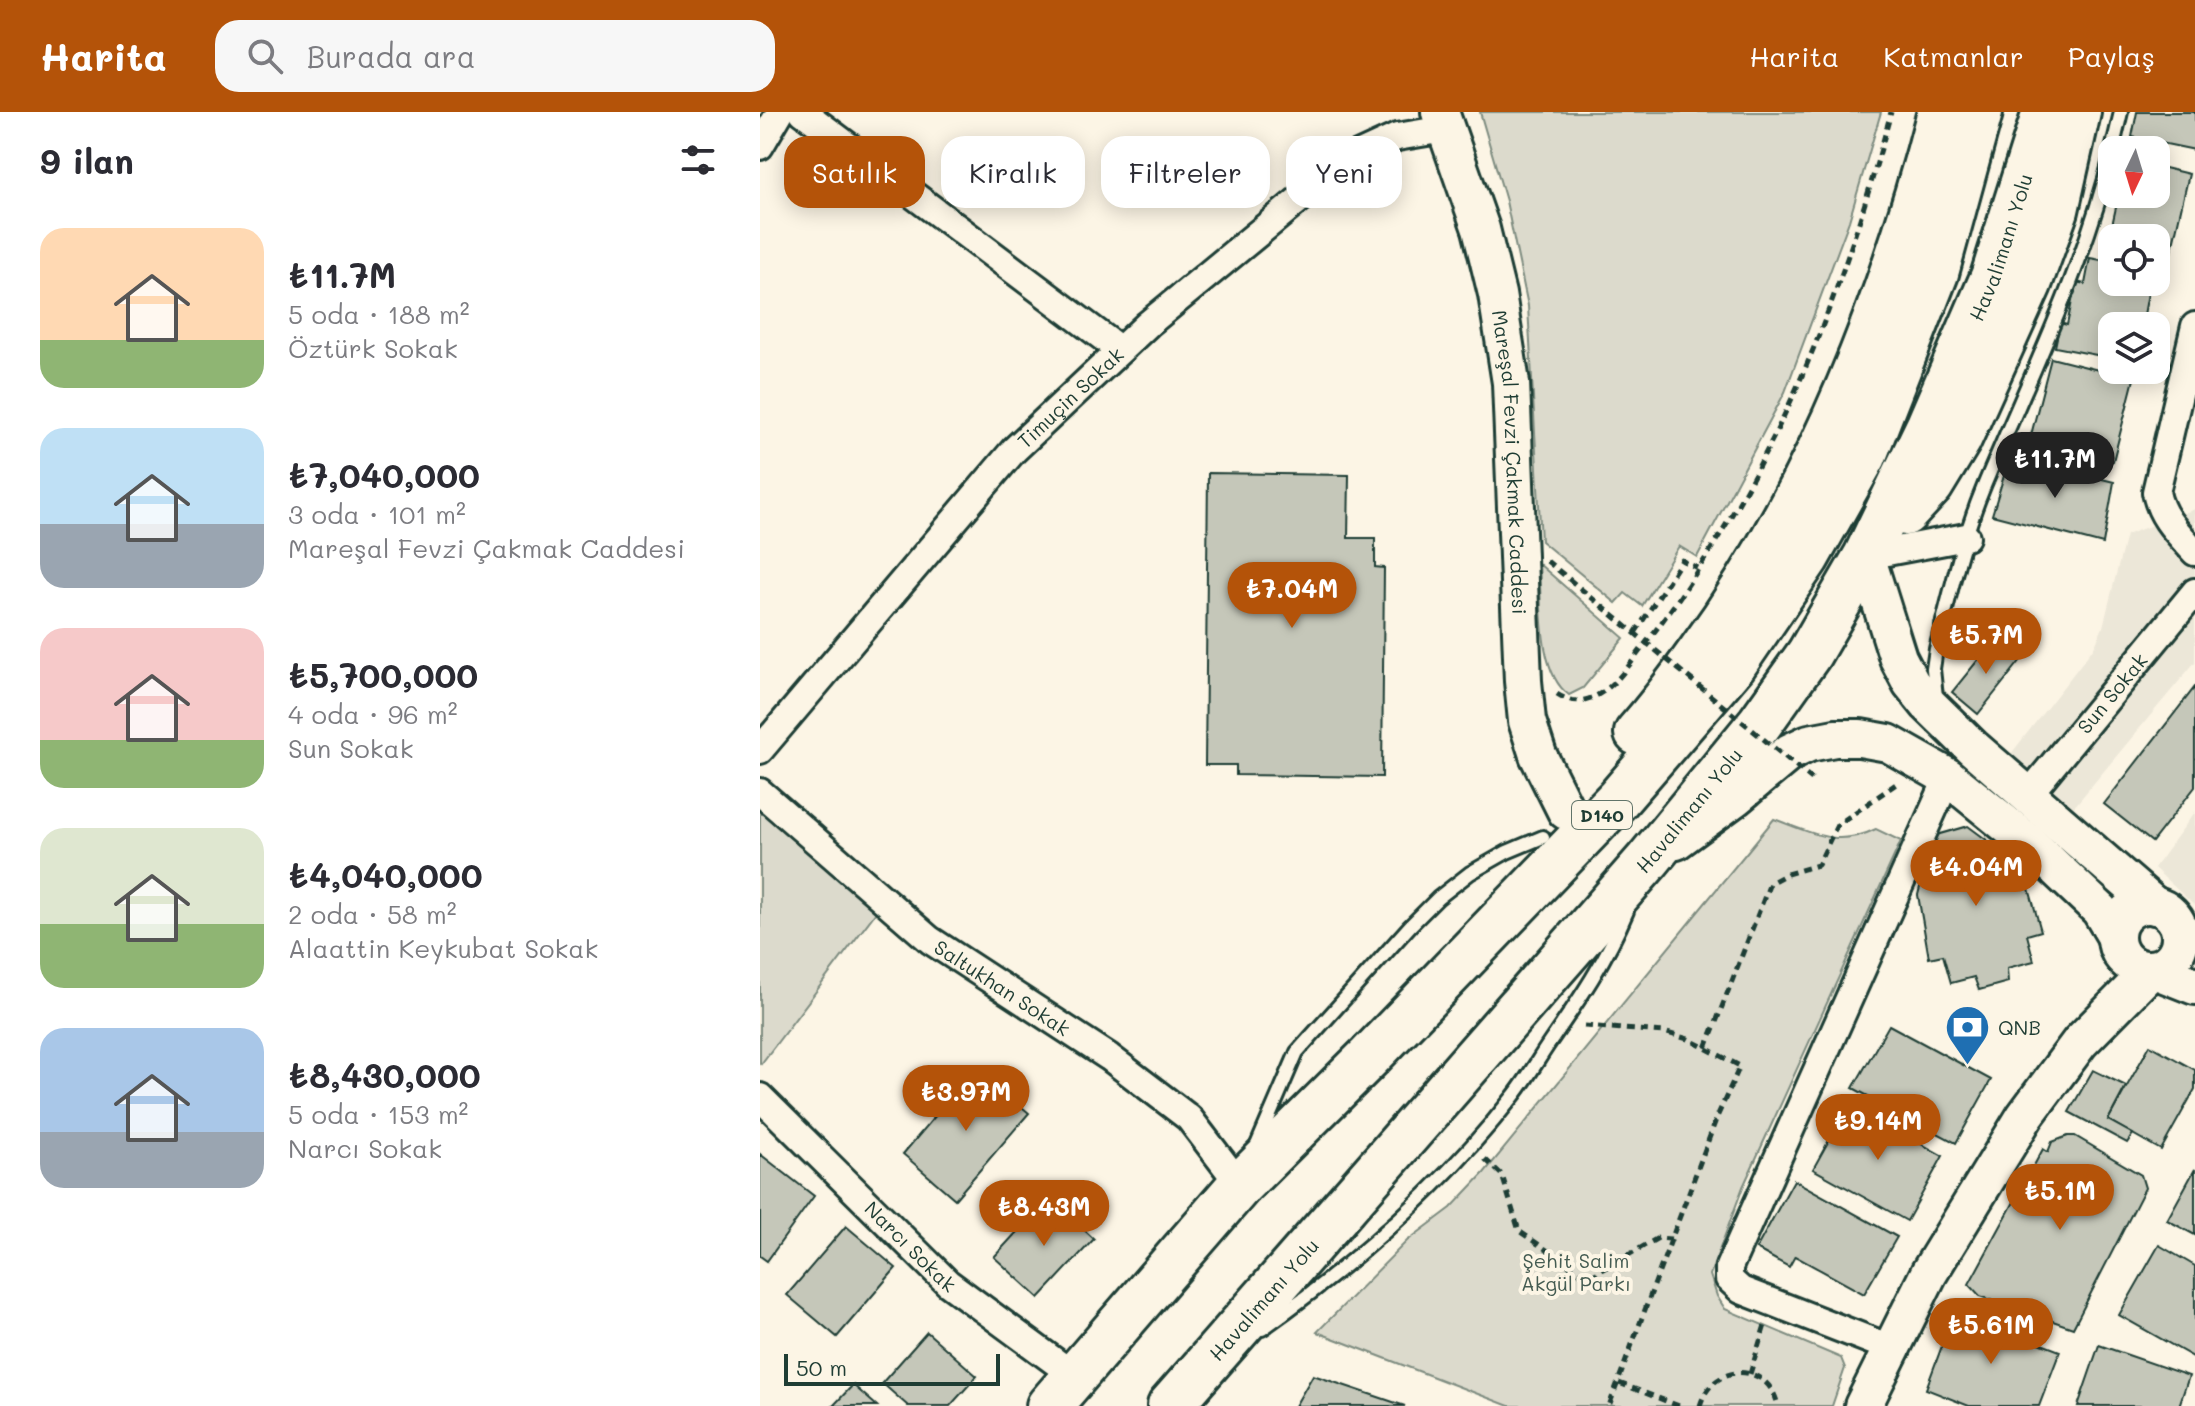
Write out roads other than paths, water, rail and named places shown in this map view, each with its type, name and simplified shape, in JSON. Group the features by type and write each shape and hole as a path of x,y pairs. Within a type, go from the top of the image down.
{"highway":[{"path":"1369,1057 1554,824 1658,709 1742,592 1789,513 1830,431 1915,204 1940,112"},
{"name":"D140","path":"1062,1392 1240,1185 1369,1057 1618,799 1734,664 1807,557 1864,456 1936,273 1980,112"},
{"name":"Havalimanı Yolu","path":"1183,1396 1648,860 1760,723 1834,614 1866,556 1929,425 1993,277 2045,112"},
{"path":"1866,556 1931,485 1959,439 2045,244 2078,112"}],"street":[{"path":"760,146 780,112"},
{"path":"803,112 1120,350"},
{"name":"Timuçin Sokak","path":"760,750 1014,450 1148,324 1347,160 1443,120"},
{"name":"Mareşal Fevzi Çakmak Caddesi","path":"1443,120 1481,229 1505,337 1511,383 1527,721 1554,824"},
{"path":"2195,326 2156,492 2167,521 2195,552"},
{"path":"1863,1406 1929,1273 2025,1116 2080,1042 2152,969 2175,954 2180,943 2176,928 1941,716 1911,683 1898,658 1866,556 1966,537"},
{"name":"Sun Sokak","path":"2028,795 2195,592"},
{"path":"1648,860 1736,797 1790,752 1809,743 1835,738 1888,743 1948,777 2029,843 2100,910 2130,963 2195,986"},
{"path":"1890,1348 1741,1290 1729,1279 1729,1267 1948,777"},
{"name":"Saltukhan Sokak","path":"760,792 930,940 1109,1057 1189,1118 1240,1185"},
{"path":"2080,1042 2110,979 2123,916 2135,908 2176,928"},
{"name":"Narcı Sokak","path":"760,1097 1062,1392"}],"lane":[{"path":"2115,136 2121,112"},
{"path":"1941,716 1934,686 1936,649 1966,537 1983,489 2076,269 2098,205"},
{"path":"1240,1185 1297,1052 1438,898 1470,873 1554,824"},
{"path":"1183,1396 1332,1277 1437,1184 1471,1147 1514,1095 1613,943 1648,860"}],"place":[{"name":"QNB","path":"1967,1066"}],"park label":[{"name":"Şehit Salim Akgül Parkı","path":"1576,1272"}]}
